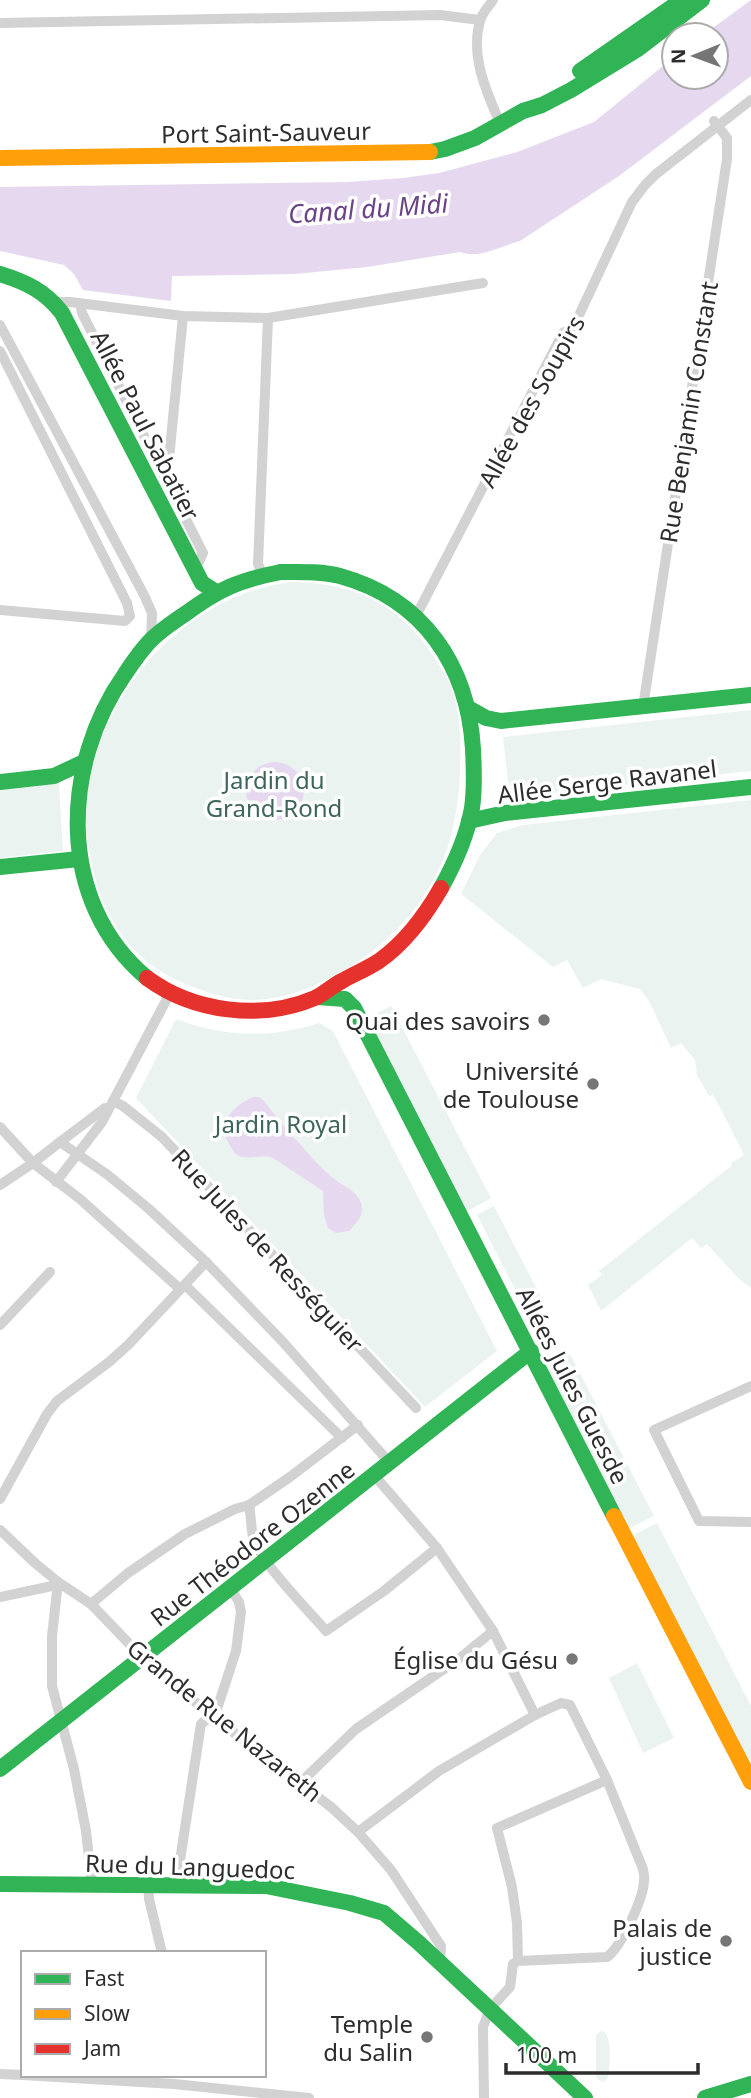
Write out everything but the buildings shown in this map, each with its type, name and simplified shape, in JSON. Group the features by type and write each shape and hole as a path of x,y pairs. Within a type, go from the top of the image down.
{"main road":[{"path":"523,111 682,0"},
{"path":"523,111 542,105 570,90 638,48 702,0"},
{"name":"Port Saint-Sauveur","path":"0,158 430,152 458,145 523,111"},
{"path":"1,279 35,286 55,302"},
{"name":"Allée Paul Sabatier","path":"55,302 194,570 202,583 216,592"},
{"path":"354,1008 357,984 368,968 399,943 425,913 455,863 469,821 474,778 470,709 454,666 431,632 416,616 389,596 365,584 315,572 281,572 263,576 216,592 173,622 151,640 116,684 97,719 84,762 78,792 79,859 96,913 107,935 135,967 155,985 170,993 225,1009 256,1011 293,1005 317,997 368,968"},
{"path":"470,709 486,718 501,721 751,695"},
{"path":"0,782 54,776 84,762"},
{"name":"Allée Serge Ravanel","path":"469,821 505,813 751,787"},
{"path":"0,867 79,859"},
{"path":"317,997 345,999 354,1008"},
{"name":"Allées Jules Guesde","path":"354,1008 751,1782"},
{"name":"Rue Théodore Ozenne","path":"0,1769 531,1351"},
{"name":"Rue du Languedoc","path":"0,1884 148,1883 266,1886 350,1903 384,1913 585,2098"},
{"path":"705,2098 751,2084"}],"street":[{"path":"493,0 480,20 477,44 480,67 500,123"},
{"path":"0,23 440,15 480,20"},
{"name":"Allée des Soupirs","path":"416,616 563,333 574,326 632,202 645,185 715,123 751,100"},
{"name":"Rue Benjamin Constant","path":"643,707 727,159 727,138 715,123"},
{"path":"55,302 183,316 268,318 483,284"},
{"name":"Allée Paul Sabatier","path":"80,304 82,313 203,553 194,570"},
{"path":"158,466 169,459 183,316"},
{"path":"263,576 258,564 268,318"},
{"path":"0,325 152,612 151,640"},
{"path":"0,351 127,603 130,616 125,621 0,610"},
{"path":"92,534 107,526"},
{"path":"56,1181 102,1122 170,993"},
{"path":"0,1185 97,1116 113,1101"},
{"name":"Rue Jules de Rességuier","path":"113,1101 162,1137 416,1408"},
{"path":"0,1127 33,1163 80,1199 182,1287 342,1438"},
{"path":"60,1142 108,1175 205,1262 283,1342 389,1462"},
{"path":"0,1499 47,1414 57,1401 109,1362 137,1336 205,1262"},
{"path":"0,1325 50,1272"},
{"path":"751,1386 654,1430 698,1521 751,1522"},
{"path":"91,1604 128,1573 185,1534 235,1509 250,1505 358,1425"},
{"path":"374,1475 438,1548 493,1631 535,1715"},
{"path":"250,1505 254,1538 267,1560 327,1631 438,1548"},
{"name":"Grande Rue Nazareth","path":"0,1530 58,1582 91,1604 143,1658 212,1716 331,1807 358,1832 391,1870 440,1946 440,1963"},
{"path":"31,1590 37,1584 35,1563"},
{"path":"0,1597 52,1586 58,1582"},
{"path":"58,1582 51,1671 54,1695 71,1756 84,1819 92,1885"},
{"path":"178,1884 201,1724 215,1712 238,1636 241,1612 239,1602 231,1589"},
{"path":"300,1783 356,1729 460,1658 493,1631"},
{"path":"358,1832 439,1770 561,1703 570,1705 607,1780 643,1868 645,1880 642,1893 615,1952 607,1957 518,1961 513,1964 513,1981 489,2010 483,2027 484,2098"},
{"path":"518,1961 512,1887 497,1828 607,1780"},
{"path":"148,1883 151,1909 162,1951"},
{"path":"0,2074 21,2075"},
{"path":"83,2077 174,2080 309,2098"}],"green space":[{"name":"Jardin du Grand-Rond","path":"292,582 315,583 356,592 391,610 421,639 446,676 456,705 460,742 458,798 450,840 440,867 425,894 391,936 348,968 312,987 271,998 249,1000 223,997 165,974 149,963 122,936 103,903 97,884 87,834 86,798 104,732 120,700 141,670 165,644 193,621 224,602 257,589"},
{"path":"751,710 751,771 614,788 510,797 503,737"},
{"path":"59,782 63,851 0,858 0,789"},
{"path":"751,800 751,1288 738,1278 707,1244 701,1248 692,1238 601,1311 588,1285 602,1275 599,1271 744,1155 713,1094 709,1096 697,1075 695,1060 681,1043 671,1048 649,1001 640,989 601,979 583,988 567,960 553,967 461,894 480,855 497,833 523,825"},
{"path":"391,1006 491,1198 466,1212 367,1018"},
{"name":"Jardin Royal","path":"176,1019 212,1029 247,1034 283,1032 319,1023 333,1031 497,1351 425,1407 136,1098"},
{"path":"494,1206 546,1307 530,1319 477,1215"},
{"path":"570,1354 654,1516 628,1529 547,1371"},
{"path":"657,1523 751,1706 751,1768 632,1536"},
{"path":"637,1663 674,1738 643,1753 609,1678"},
{"path":"601,2031 605,2032 609,2042 610,2055 608,2078 603,2082 596,2076 596,2035"}],"water":[{"name":"Canal du Midi","path":"751,0 751,76 619,176 520,241 498,249 475,254 460,252 367,267 295,274 172,276 171,301 83,290 74,274 64,265 0,251 0,187 348,182 403,178 439,173 517,152 594,122 660,68 660,91 730,91 730,21 722,21"},
{"path":"269,762 281,762 296,770 304,785 304,797 296,812 281,820 269,820 254,812 246,797 246,785 254,770"},
{"path":"253,1097 263,1100 322,1168 356,1195 362,1211 360,1218 349,1231 336,1233 328,1228 324,1215 323,1191 273,1158 243,1157 233,1151 226,1136 226,1122 239,1105"}],"traffic: fast":[{"path":"580,71 682,0"},
{"path":"430,152 475,138 523,111 542,105 571,90 638,49 702,0"},
{"path":"0,274 34,288 62,313 202,583 216,592"},
{"path":"281,572 333,574 369,587 395,601 417,619 436,640 451,663 469,718 474,786 467,829 441,888"},
{"path":"147,978 117,947 96,911 83,872 78,832 80,790 89,749 104,710 125,674 155,636 219,592 253,578 281,572"},
{"path":"470,709 486,718 501,721 751,695"},
{"path":"0,782 54,776 84,762"},
{"path":"469,821 505,813 751,787"},
{"path":"0,867 79,859"},
{"path":"317,997 345,999 354,1008 614,1516"},
{"path":"0,1769 531,1351"},
{"path":"0,1884 266,1886 350,1903 384,1913 585,2098"},
{"path":"705,2098 751,2084"}],"traffic: slow":[{"path":"0,158 430,152"},
{"path":"614,1516 751,1782"}],"traffic: jam":[{"path":"147,978 165,990 206,1005 250,1011 294,1005 318,996 389,954 414,928 441,888"}],"place":[{"name":"Quai des savoirs","path":"544,1020"},
{"name":"Université de Toulouse","path":"593,1084"},
{"name":"Église du Gésu","path":"572,1659"},
{"name":"Palais de justice","path":"726,1941"},
{"name":"Temple du Salin","path":"427,2037"}]}
